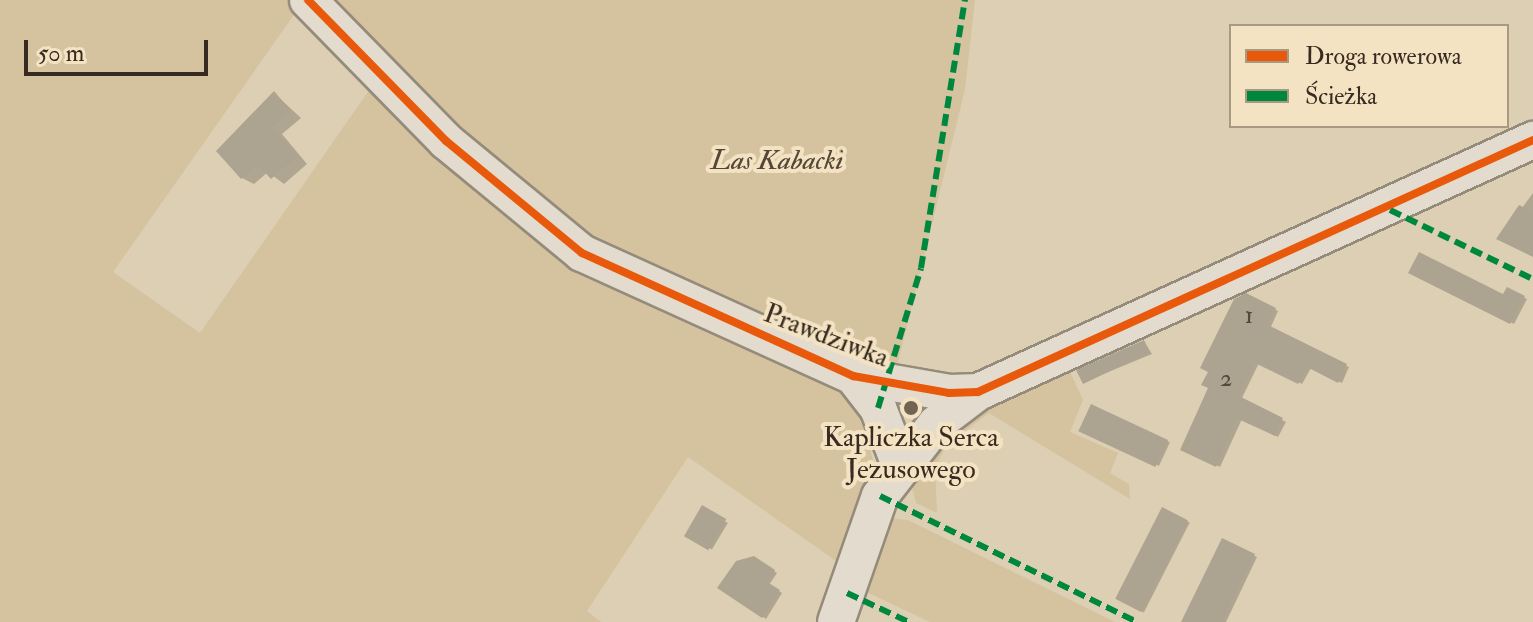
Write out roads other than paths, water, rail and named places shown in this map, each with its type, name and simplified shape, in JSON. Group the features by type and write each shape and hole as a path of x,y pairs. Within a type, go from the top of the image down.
{"street":[{"name":"Prawdziwka","path":"308,0 446,141 582,253 853,376 978,392"},
{"path":"836,622 880,496 900,465 978,392 1533,140"},
{"path":"853,376 878,408 900,465"}],"place":[{"name":"Kapliczka Serca Jezusowego","path":"911,408"}],"park label":[{"name":"Las Kabacki","path":"777,161"}]}
